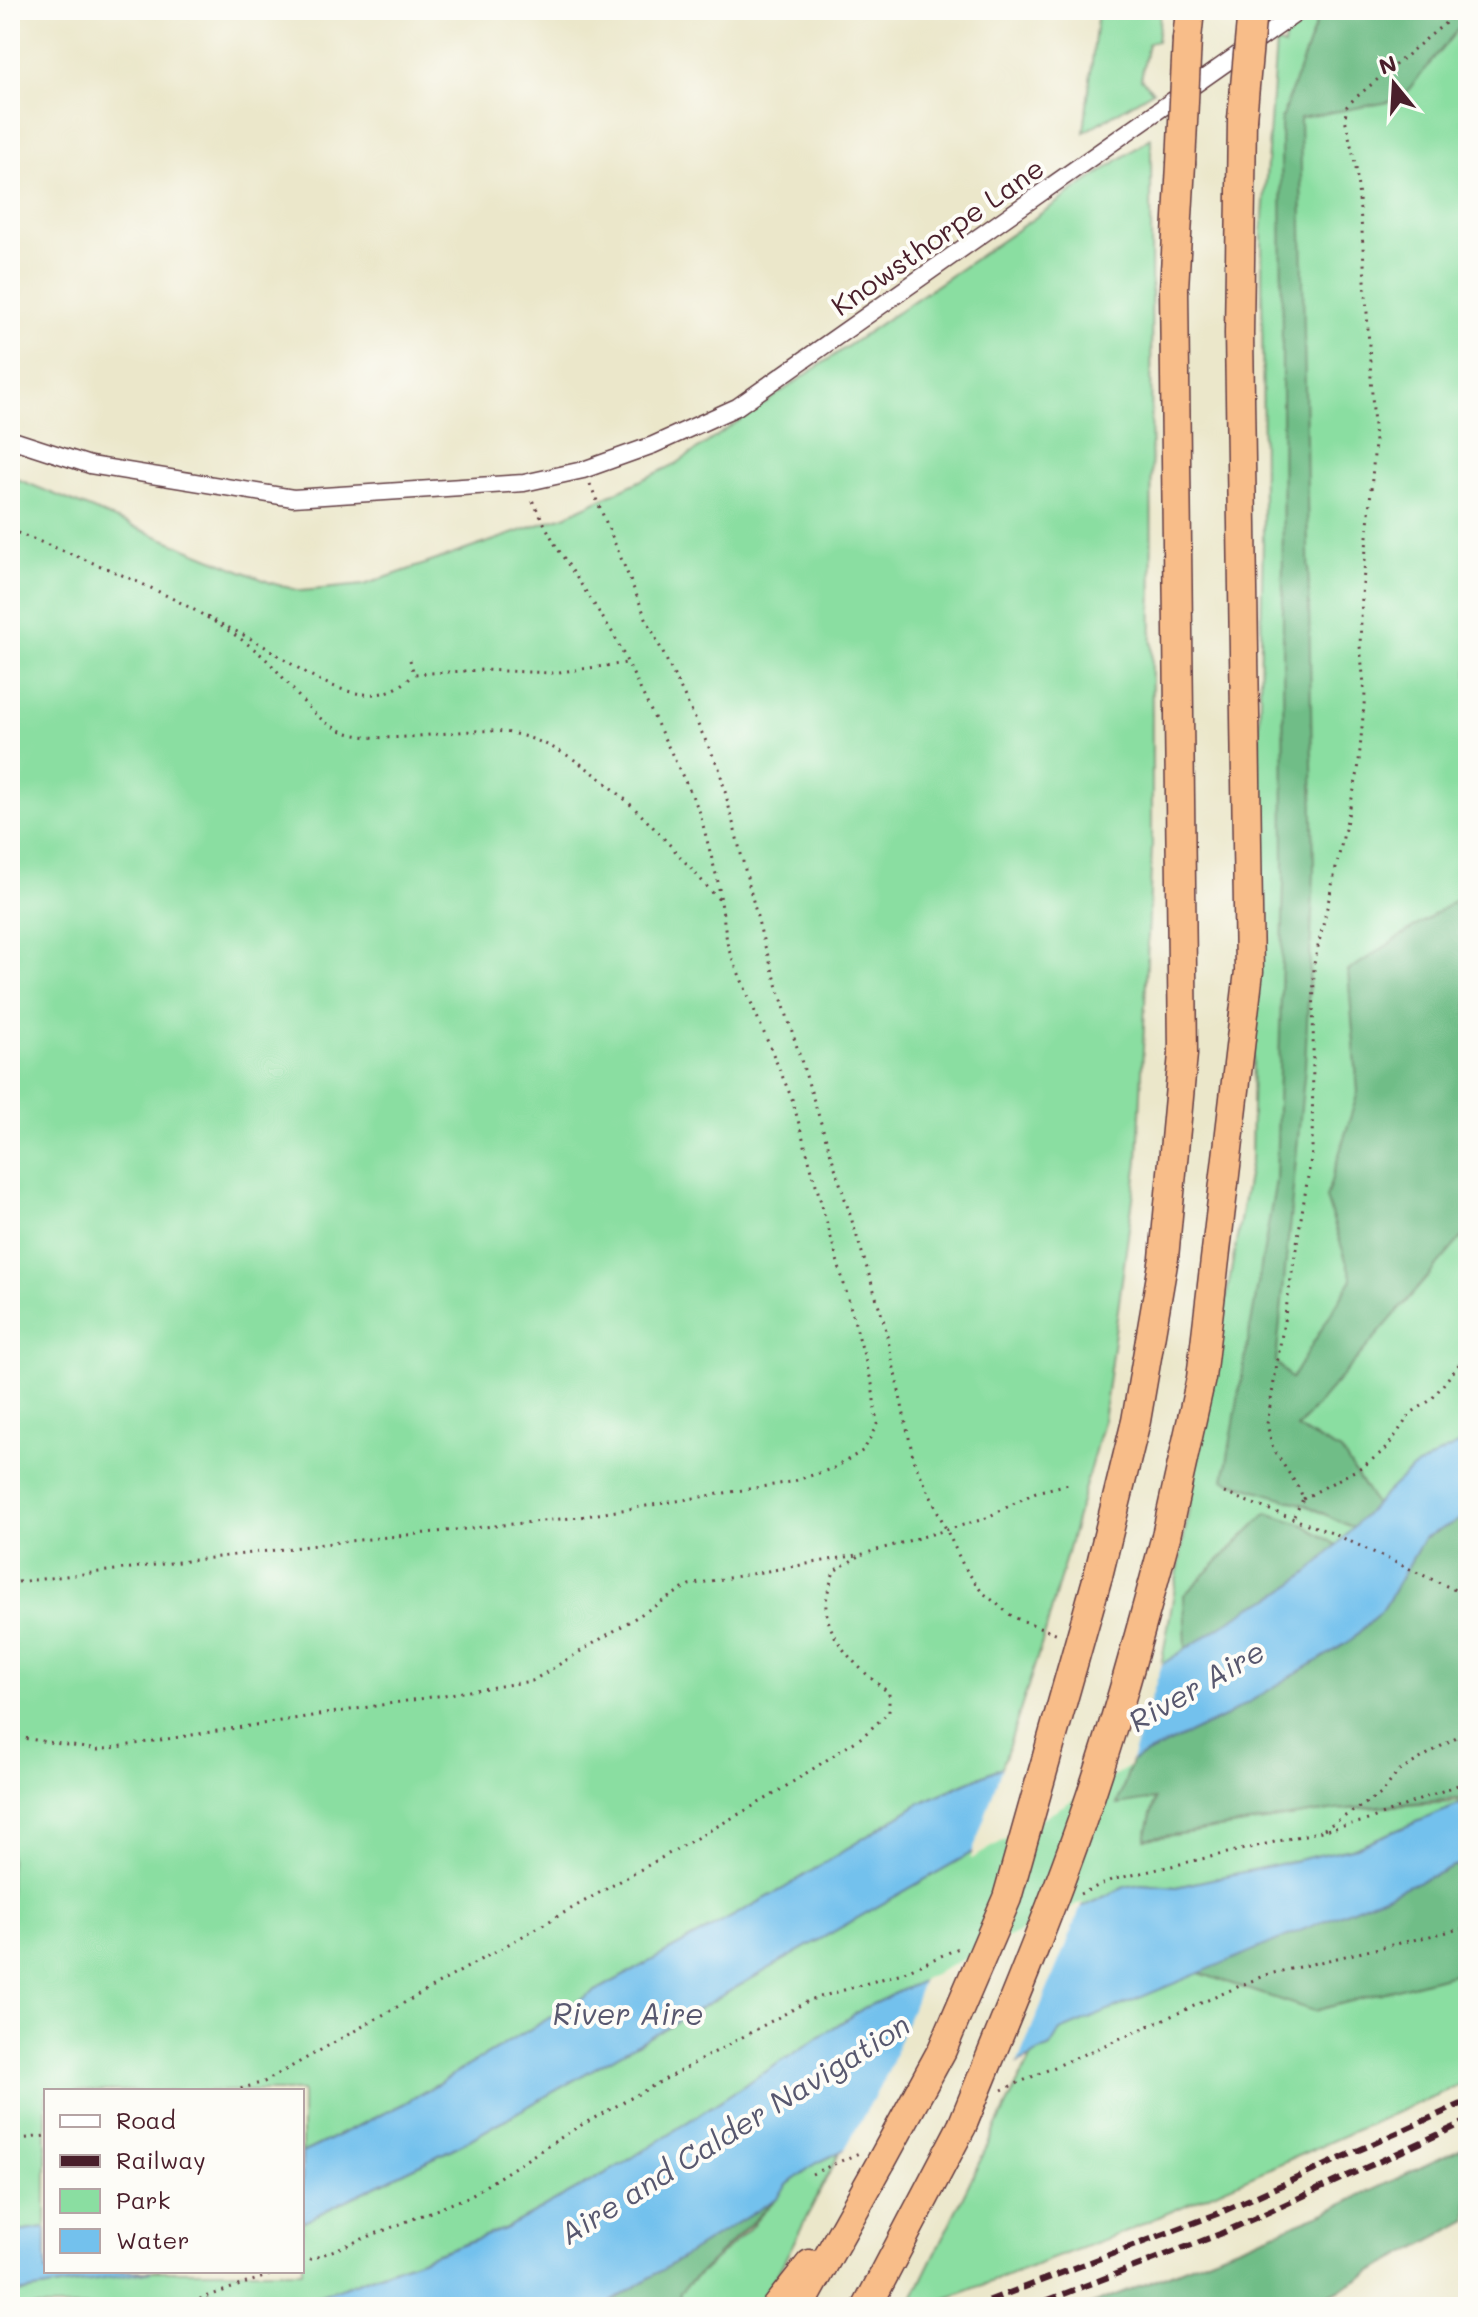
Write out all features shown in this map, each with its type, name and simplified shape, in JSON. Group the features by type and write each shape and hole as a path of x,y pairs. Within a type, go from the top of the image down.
{"highway":[{"path":"800,2307 858,2207 876,2155 942,2050 1007,1898 1098,1576 1136,1421 1164,1258 1183,1054 1174,289 1190,10"},
{"path":"867,2307 962,2126 1082,1822 1122,1699 1166,1536 1201,1378 1249,971 1239,334 1242,119 1252,10"},
{"path":"776,2307 858,2207"}],"street":[{"name":"Knowsthorpe Lane","path":"10,439 90,465 293,498 524,483 583,470 653,445 737,407 1301,10"}],"path":[{"path":"1303,1499 1273,1449 1267,1424 1312,1152 1314,964 1358,772 1365,694 1360,646 1362,595 1375,443 1358,184 1345,118 1347,106 1354,99 1461,10"},
{"path":"583,470 646,618 719,768 763,940 884,1322 914,1461 948,1527 963,1565 981,1591 1013,1617 1058,1634"},
{"path":"10,1583 340,1542 580,1517 791,1482 834,1468 864,1450 877,1424 872,1384 792,1099 728,948 721,902 699,810 628,663 556,546 524,483"},
{"path":"10,530 193,610 265,646 292,666 351,692 381,696 403,686 414,674 482,670 552,673 628,663"},
{"path":"193,610 260,654 317,717 341,730 396,738 495,731 557,748 628,802 721,902"},
{"path":"410,660 414,674"},
{"path":"1294,1516 1303,1499 1386,1449 1411,1413 1431,1400 1468,1353"},
{"path":"10,1736 98,1750 532,1681 689,1585 863,1554 984,1519 1036,1492 1073,1483"},
{"path":"1224,1493 1294,1516 1468,1596"},
{"path":"240,2089 264,2082 437,1988 771,1796 862,1737 889,1712 889,1693 865,1673 837,1642 825,1607 834,1571 863,1554"},
{"path":"1321,1831 1381,1794 1407,1766 1468,1730"},
{"path":"1069,1899 1111,1880 1365,1821 1468,1781"},
{"path":"1002,2090 1265,1975 1468,1927"},
{"path":"304,2262 468,2197 576,2128 810,2000 902,1973 972,1942"},
{"path":"10,2140 44,2136"},
{"path":"812,2174 876,2155"},
{"path":"177,2307 275,2273"}],"green space":[{"path":"1098,10 1161,10 1157,41 1148,43 1141,79 1153,91 1084,132"},
{"path":"1288,10 1468,10 1468,1487 1161,1666 1251,1159 1263,538 1262,231 1276,43 1284,46"},
{"path":"1321,10 1468,10 1468,17 1400,100 1300,118 1314,871 1305,1067 1276,1362 1291,1379 1352,1279 1326,1198 1358,1092 1348,971 1468,892 1468,1230 1297,1428 1341,1451 1375,1504 1355,1529 1308,1506 1224,1480 1276,1180 1284,881 1281,119"},
{"path":"1151,138 1152,846 1138,1161 1103,1421 1046,1630 1002,1767 920,1803 783,1889 590,1994 403,2104 304,2152 304,2089 44,2089 44,2228 10,2233 10,476 271,583 301,591 364,585 567,515 676,464"},
{"path":"1267,1513 1304,1525 1340,1547 1284,1593 1251,1607 1186,1651 1184,1595"},
{"path":"1468,1515 1468,1798 1336,1810 1145,1839 1155,1799 1117,1805 1132,1761 1226,1716 1350,1641 1384,1608 1424,1538"},
{"path":"1132,1761 1117,1805 1155,1798 1146,1839 1336,1810 1468,1801 1356,1847 1176,1887 1141,1884 1125,1887 864,2008 621,2165 504,2229 288,2307 10,2307 10,2294 140,2273 304,2273 304,2221 462,2144"},
{"path":"1468,1861 1468,1970 1314,2011 1196,1972"},
{"path":"1468,1970 1468,2081 1129,2230 924,2307 909,2307 1031,2056 1050,2047 1059,2031 1196,1972 1314,2011"},
{"path":"1468,2145 1468,2220 1335,2292 1296,2307 1085,2307 1326,2212"},
{"path":"840,2152 778,2273 755,2307 677,2307 680,2292 748,2230 788,2184 813,2165"},
{"path":"777,2198 680,2292 677,2307 603,2307"}],"water":[{"name":"River Aire","path":"1468,1440 1468,1515 1424,1538 1384,1608 1350,1641 1226,1716 1132,1761 462,2144 304,2221 304,2152 403,2104 590,1994 783,1889 920,1803 1002,1767 1251,1607 1296,1582 1404,1476"},
{"name":"Aire and Calder Navigation","path":"1468,1801 1468,1861 1060,2031 1050,2047 813,2165 788,2184 777,2198 603,2307 288,2307 504,2229 621,2165 864,2008 1125,1887 1141,1884 1176,1887 1356,1847"},
{"path":"44,2228 44,2273 140,2273 10,2294 10,2233"}],"pier":[{"path":"1163,1661 1129,1767 970,1860 1004,1761"},
{"path":"1083,1902 1015,2069 841,2156 888,2072 923,1979"}],"railway":[{"path":"972,2307 1217,2214 1468,2101"},
{"path":"1030,2307 1220,2234 1468,2121"}]}
